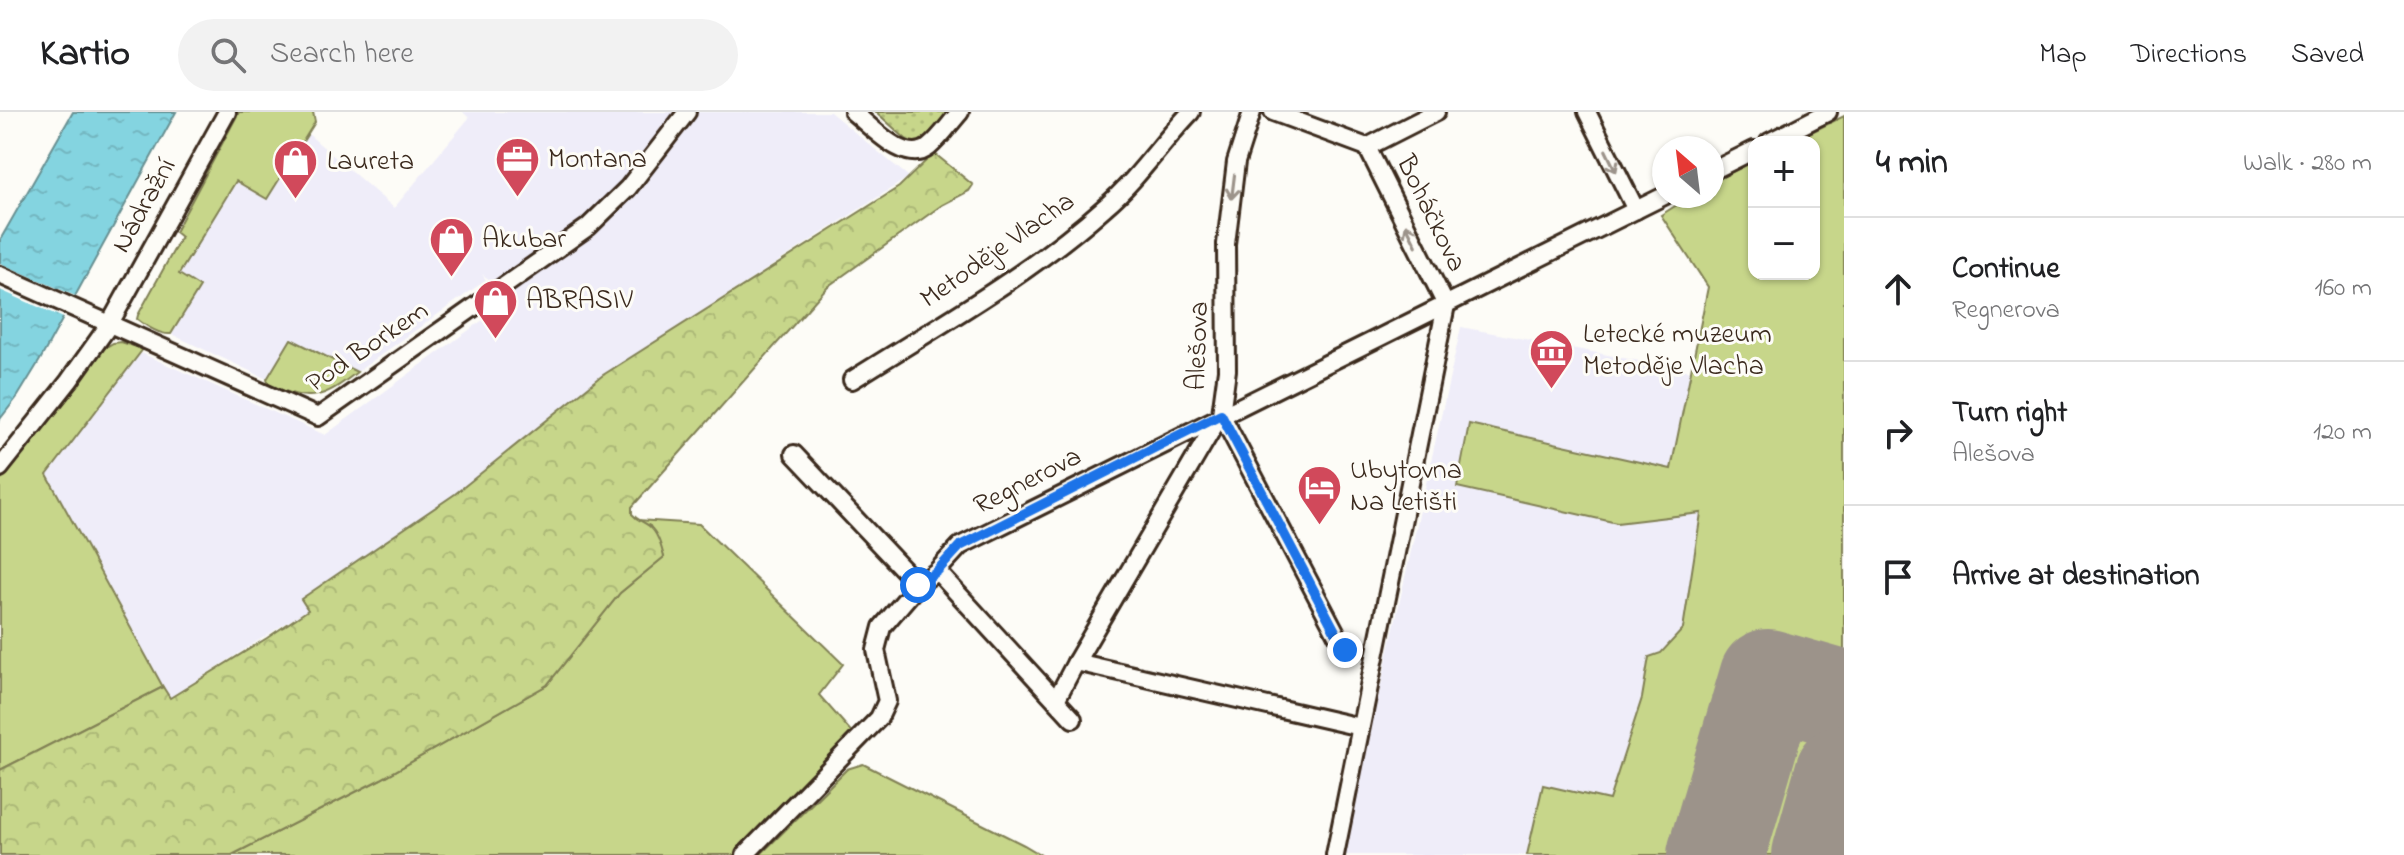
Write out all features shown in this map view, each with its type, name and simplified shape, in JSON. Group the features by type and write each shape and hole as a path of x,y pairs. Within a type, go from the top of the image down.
{"street":[{"name":"Nádražní","path":"0,468 109,325 227,112"},
{"name":"Pod Borkem","path":"109,325 318,417 588,227 628,188 687,112"},
{"path":"853,112 903,151 915,154 928,148 960,112"},
{"name":"Metoděje Vlacha","path":"852,380 1006,285 1057,248 1134,180 1191,112"},
{"name":"Alešova","path":"1252,112 1236,162 1226,244 1227,370 1221,414 1345,650"},
{"name":"Boháčkova","path":"1273,112 1367,147 1446,305"},
{"name":"Boháčkova","path":"1367,147 1436,112"},
{"path":"1587,112 1636,210"},
{"path":"1781,136 1828,112"},
{"path":"1724,165 1748,153"},
{"name":"Regnerova","path":"745,855 879,718 887,701 876,650 882,627 918,585 937,571 960,546 1652,202"},
{"path":"0,275 109,325"},
{"path":"1335,855 1446,305"},
{"path":"1056,700 1221,414"},
{"path":"794,454 918,585"},
{"path":"937,571 1073,719"},
{"path":"1076,662 1360,727"}],"shaded area":[{"path":"463,112 830,112 909,177 603,375 455,494 301,598 308,609 169,698 47,475 141,353 325,435 513,298 482,274 486,280 357,372 291,339 267,379 171,334 199,287 179,274 236,180 267,199 307,133 394,208 469,118"},
{"path":"1751,280 1755,280 1844,855 1343,855 1461,327 1697,372"}],"green space":[{"path":"239,112 313,112 315,122 267,199 236,181 179,274 200,287 171,334 158,332 137,319 138,315 181,237 175,232"},
{"path":"876,112 953,112 917,149"},
{"path":"1844,116 1844,855 1527,855 1543,785 1609,800 1642,698 1649,657 1661,653 1683,629 1701,513 1617,523 1457,487 1469,424 1671,469 1708,287 1661,215 1672,208 1724,208 1724,176 1748,164 1748,280 1820,280 1820,136 1803,136"},
{"path":"934,153 973,185 969,191 942,205 827,287 632,507 632,514 655,532 664,557 620,593 547,685 381,779 232,855 0,855 0,770 163,687 170,698 267,638 308,610 301,599 455,494 603,375 899,187"},
{"path":"291,339 357,372 335,388 316,395 296,394 269,385 267,379"},
{"path":"121,342 143,349 47,475 163,687 0,770 0,480 103,349"},
{"path":"637,520 699,524 843,664 819,695 855,736 735,855 232,855 381,779 547,685 620,593 664,557 650,526"},
{"path":"863,764 1041,855 760,855 847,769"}],"water":[{"path":"73,112 176,112 40,360 0,419 0,240"}],"pier":[{"path":"0,263 80,298 68,320 0,290"}],"runway":[{"path":"1716,855 1768,678 1844,700"},
{"path":"1821,855 1844,773"}],"place":[{"name":"Montana","path":"517,199"},
{"name":"Laureta","path":"296,201"},
{"name":"Akubar","path":"451,279"},
{"name":"ABRASIV","path":"495,340"},
{"name":"Letecké muzeum Metoděje Vlacha","path":"1552,390"},
{"name":"Ubytovna Na Letišti","path":"1319,526"}],"route":[{"path":"918,585 937,571 960,546 1221,414 1345,650"}]}
